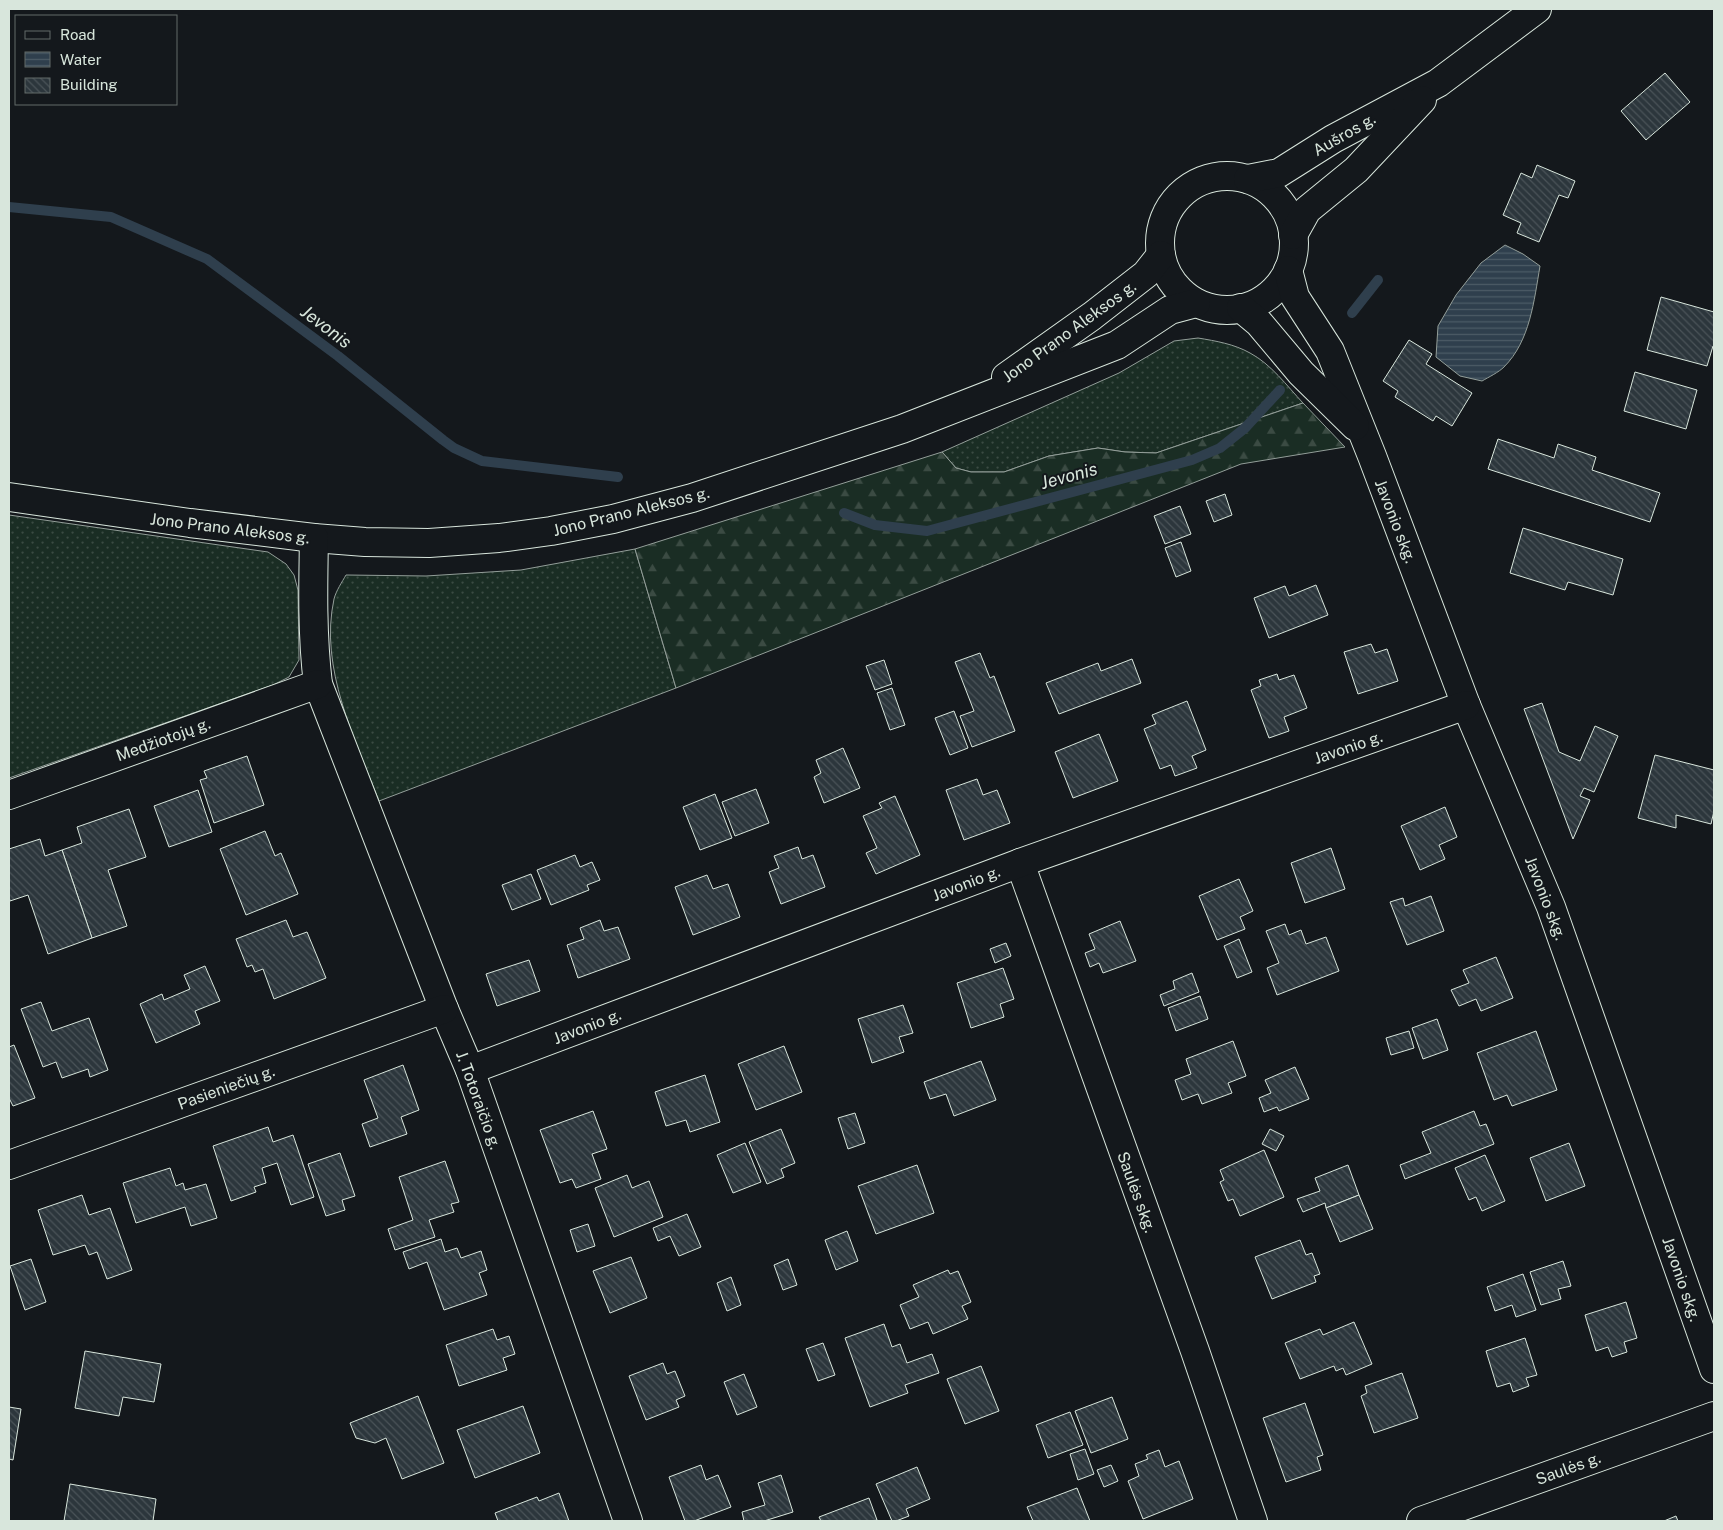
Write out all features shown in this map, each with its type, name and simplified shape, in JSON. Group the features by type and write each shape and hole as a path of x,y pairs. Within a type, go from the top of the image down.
{"street":[{"name":"Aušros g.","path":"1248,179 1279,174 1332,139 1438,83 1537,9"},
{"name":"Aušros g.","path":"1293,234 1307,210 1356,170 1438,83"},
{"path":"1229,176 1248,179 1265,187 1279,200 1288,216 1293,234 1293,253 1288,270 1280,284 1269,295 1241,308 1226,310 1196,303 1183,294 1173,283 1165,270 1161,255 1160,238 1162,222 1169,208 1179,195 1192,185 1209,178 1229,176"},
{"name":"Jono Prano Aleksos g.","path":"972,401 1092,316 1146,274 1161,255"},
{"name":"Javonio skg.","path":"1288,270 1295,297 1330,351 1466,705 1551,907 1714,1369"},
{"name":"Jono Prano Aleksos g.","path":"9,498 190,523 314,538 365,542 429,544 551,531 613,519 692,498 902,429 1117,345 1170,310 1196,303"},
{"name":"Javonio skg.","path":"1241,308 1259,323 1301,373 1362,433"},
{"name":"J. Totoraičio g.","path":"314,538 312,607 314,652 318,684 444,1009 470,1070 628,1521"},
{"name":"Medžiotojų g.","path":"9,795 318,684"},
{"name":"Javonio g.","path":"470,1070 1020,863 1466,705"},
{"name":"Saulės skg.","path":"1020,863 1195,1351 1253,1521"},
{"name":"Pasieniečių g.","path":"9,1165 444,1009"},
{"name":"Saulės g.","path":"1421,1521 1714,1416"}],"green space":[{"path":"1198,338 1231,345 1258,358 1303,403 1156,453 1125,452 1098,448 1049,456 1004,472 971,472 956,468 942,452 1119,373 1174,341"},
{"path":"1303,403 1345,447 1241,464 676,688 635,549 942,452 956,468 971,472 1004,472 1049,456 1098,448 1125,452 1156,453"},
{"path":"9,515 268,552 286,564 294,575 298,590 299,660 289,677 273,685 9,778"},
{"path":"635,549 676,688 379,801 342,703 331,651 334,599 346,575 426,576 521,570"}],"water":[{"path":"1505,245 1523,254 1540,266 1530,320 1513,357 1497,373 1482,381 1460,376 1436,357 1438,326 1456,295 1481,263"}],"building":[{"path":"1665,73 1690,102 1646,140 1621,111"},
{"path":"1537,165 1575,181 1568,198 1559,195 1539,242 1517,233 1521,223 1503,215 1521,173 1532,178"},
{"path":"1661,297 1714,312 1714,346 1707,366 1647,350"},
{"path":"1409,340 1432,354 1426,364 1472,393 1452,426 1436,416 1433,421 1395,397 1398,391 1383,381"},
{"path":"1635,372 1697,390 1686,429 1624,411"},
{"path":"1498,439 1554,458 1558,444 1596,457 1592,470 1660,493 1650,522 1488,469"},
{"path":"1225,494 1232,515 1214,522 1206,501"},
{"path":"1180,506 1191,534 1165,544 1154,516"},
{"path":"1523,528 1623,559 1613,595 1568,582 1565,590 1510,573"},
{"path":"1181,542 1191,571 1176,577 1165,548"},
{"path":"1316,585 1328,615 1269,638 1254,598 1285,586 1289,596"},
{"path":"1371,644 1375,653 1387,649 1398,681 1358,694 1344,652"},
{"path":"980,653 990,678 994,676 1015,731 972,747 960,716 974,711 955,662"},
{"path":"1132,659 1141,683 1059,714 1046,683 1098,663 1101,671"},
{"path":"884,660 892,684 875,690 866,666"},
{"path":"1277,674 1279,680 1294,675 1307,708 1284,717 1289,731 1269,738 1251,690 1261,686 1259,680"},
{"path":"892,688 905,725 890,730 877,693"},
{"path":"1187,701 1206,750 1192,756 1197,768 1175,776 1171,765 1160,769 1144,729 1156,724 1152,715"},
{"path":"1542,703 1559,752 1580,761 1595,726 1618,736 1594,792 1584,788 1580,796 1590,800 1573,839 1524,709"},
{"path":"954,711 968,748 950,755 935,718"},
{"path":"1099,734 1118,781 1073,798 1055,752"},
{"path":"843,748 860,788 824,803 814,777 821,773 816,760"},
{"path":"1655,755 1714,770 1714,811 1711,824 1676,815 1676,828 1638,818"},
{"path":"247,756 264,805 214,823 200,780 207,778 204,771"},
{"path":"977,779 983,795 997,790 1010,823 964,840 946,790"},
{"path":"756,789 769,823 735,836 722,802"},
{"path":"198,790 212,832 169,847 154,806"},
{"path":"715,794 732,838 700,850 683,807"},
{"path":"895,796 920,855 876,874 866,853 877,848 863,816 882,808 879,803"},
{"path":"1445,807 1457,837 1439,845 1445,859 1420,870 1401,826"},
{"path":"129,809 146,857 108,870 127,926 92,938 62,850 82,843 77,827"},
{"path":"265,831 275,856 281,853 298,894 246,915 220,849"},
{"path":"40,839 45,856 62,850 92,938 48,954 28,895 10,901 9,896 9,849"},
{"path":"798,847 802,859 813,855 825,887 781,904 769,872 779,868 774,856"},
{"path":"1331,848 1345,889 1305,903 1291,863"},
{"path":"575,855 580,867 592,862 600,880 587,885 589,890 551,905 537,870"},
{"path":"531,874 541,899 512,910 502,885"},
{"path":"707,875 713,889 728,884 740,917 693,935 675,887"},
{"path":"1239,879 1253,911 1240,917 1245,929 1217,940 1199,896"},
{"path":"1431,896 1444,931 1407,945 1390,902 1403,898 1405,906"},
{"path":"286,920 293,937 307,932 326,978 274,999 263,969 255,972 252,965 247,967 236,939"},
{"path":"600,920 604,931 618,927 630,959 578,978 567,945 584,939 580,928"},
{"path":"1120,921 1136,961 1103,973 1099,963 1090,967 1085,953 1095,949 1089,934"},
{"path":"1285,924 1289,935 1301,930 1306,944 1326,937 1339,971 1277,995 1267,968 1279,963 1266,931"},
{"path":"1239,939 1252,972 1237,978 1224,946"},
{"path":"1006,943 1011,956 995,963 990,949"},
{"path":"1496,957 1513,998 1481,1011 1476,999 1459,1006 1451,990 1469,983 1463,970"},
{"path":"529,960 540,991 497,1006 486,974"},
{"path":"205,966 220,1001 195,1011 200,1024 156,1043 140,1004 162,994 164,1000 190,989 184,975"},
{"path":"1003,968 1014,999 1000,1004 1004,1017 971,1028 957,983"},
{"path":"1192,973 1199,992 1164,1006 1160,995 1175,989 1173,981"},
{"path":"1200,996 1208,1019 1176,1031 1168,1008"},
{"path":"41,1002 52,1031 89,1018 108,1070 90,1077 88,1069 62,1078 56,1062 43,1067 21,1009"},
{"path":"903,1005 913,1033 899,1037 904,1052 872,1063 858,1019"},
{"path":"1437,1019 1448,1050 1423,1059 1412,1028"},
{"path":"1409,1031 1414,1048 1391,1055 1386,1038"},
{"path":"1536,1031 1557,1090 1512,1106 1507,1095 1494,1100 1477,1053"},
{"path":"1233,1041 1246,1076 1228,1083 1232,1093 1202,1104 1198,1094 1182,1100 1175,1080 1191,1074 1186,1059"},
{"path":"14,1045 35,1098 13,1106 9,1098 9,1047"},
{"path":"784,1046 802,1092 756,1110 738,1064"},
{"path":"981,1061 996,1100 954,1116 946,1094 930,1099 924,1082"},
{"path":"403,1065 419,1110 401,1117 407,1134 370,1147 362,1124 378,1118 364,1080"},
{"path":"1295,1067 1309,1099 1279,1111 1277,1107 1264,1112 1259,1098 1271,1093 1265,1080"},
{"path":"705,1075 720,1122 690,1132 686,1120 666,1126 655,1092"},
{"path":"593,1111 607,1149 592,1154 601,1179 576,1188 572,1179 560,1183 540,1130"},
{"path":"1474,1111 1480,1126 1486,1124 1494,1144 1405,1179 1400,1165 1431,1153 1422,1132"},
{"path":"855,1113 865,1143 848,1149 838,1118"},
{"path":"268,1127 273,1142 293,1135 314,1197 291,1205 277,1163 262,1168 266,1183 254,1187 256,1192 231,1201 213,1146"},
{"path":"781,1129 795,1163 781,1169 784,1177 767,1184 749,1142"},
{"path":"1270,1129 1284,1136 1276,1151 1262,1144"},
{"path":"745,1143 761,1182 733,1193 717,1155"},
{"path":"1569,1143 1585,1186 1546,1201 1530,1158"},
{"path":"1264,1150 1284,1197 1240,1216 1233,1199 1228,1201 1220,1182 1224,1180 1220,1170"},
{"path":"340,1153 355,1196 342,1200 345,1210 326,1216 308,1164"},
{"path":"1485,1155 1505,1201 1482,1211 1476,1197 1469,1200 1455,1168"},
{"path":"445,1161 459,1202 451,1204 454,1212 429,1220 435,1237 395,1250 388,1229 413,1220 399,1177"},
{"path":"917,1165 934,1213 876,1234 858,1186"},
{"path":"1348,1165 1359,1195 1326,1208 1325,1203 1303,1212 1297,1199 1320,1191 1315,1178"},
{"path":"170,1168 176,1186 183,1183 185,1190 206,1184 217,1218 191,1226 185,1207 136,1223 123,1183"},
{"path":"627,1175 632,1188 649,1181 663,1217 614,1237 595,1188"},
{"path":"82,1195 89,1215 110,1208 132,1270 107,1279 97,1252 89,1255 85,1245 53,1255 38,1210"},
{"path":"1359,1195 1373,1229 1340,1242 1326,1208"},
{"path":"687,1214 701,1247 679,1256 670,1236 658,1241 653,1228"},
{"path":"588,1224 595,1246 577,1252 570,1230"},
{"path":"847,1231 858,1261 836,1270 825,1240"},
{"path":"441,1239 445,1252 457,1248 461,1258 481,1251 487,1270 479,1273 487,1295 444,1310 427,1262 409,1269 403,1252"},
{"path":"1300,1240 1306,1255 1312,1253 1320,1274 1314,1276 1316,1282 1272,1299 1255,1257"},
{"path":"631,1257 647,1298 610,1313 593,1271"},
{"path":"31,1259 46,1302 25,1310 10,1266"},
{"path":"788,1259 797,1285 783,1290 774,1265"},
{"path":"1563,1261 1571,1286 1558,1289 1561,1299 1541,1305 1530,1272"},
{"path":"948,1270 950,1274 958,1271 971,1302 962,1306 968,1319 933,1334 928,1322 910,1329 900,1305 919,1297 913,1285"},
{"path":"1523,1274 1536,1310 1516,1317 1512,1305 1495,1311 1487,1287"},
{"path":"731,1277 741,1305 727,1311 717,1283"},
{"path":"1626,1302 1637,1338 1624,1342 1627,1352 1612,1357 1608,1347 1596,1351 1585,1315"},
{"path":"1354,1322 1372,1364 1346,1375 1343,1368 1336,1371 1334,1366 1300,1379 1285,1343 1320,1329 1323,1335"},
{"path":"884,1324 892,1347 900,1344 907,1363 932,1354 939,1373 905,1385 908,1393 870,1407 845,1338"},
{"path":"493,1329 497,1340 509,1336 515,1354 503,1358 507,1370 459,1386 446,1345"},
{"path":"1525,1338 1537,1375 1526,1378 1529,1386 1513,1392 1510,1383 1497,1387 1486,1351"},
{"path":"823,1343 835,1375 818,1381 806,1349"},
{"path":"85,1351 161,1364 154,1402 123,1397 119,1416 75,1408"},
{"path":"663,1363 667,1374 675,1371 685,1396 676,1400 679,1407 646,1420 629,1376"},
{"path":"981,1366 999,1411 965,1424 947,1379"},
{"path":"1402,1373 1418,1418 1374,1433 1361,1396 1367,1393 1365,1386"},
{"path":"744,1374 757,1407 737,1415 724,1382"},
{"path":"418,1396 444,1463 402,1479 386,1438 375,1443 356,1438 350,1423"},
{"path":"1112,1397 1128,1439 1091,1453 1075,1411"},
{"path":"1305,1403 1323,1455 1317,1457 1321,1470 1286,1482 1263,1418"},
{"path":"523,1406 540,1453 475,1478 457,1430"},
{"path":"9,1407 21,1409 13,1460 9,1459"},
{"path":"1070,1412 1083,1445 1048,1458 1036,1425"},
{"path":"1085,1449 1094,1474 1078,1480 1070,1454"},
{"path":"1159,1450 1165,1467 1179,1461 1193,1499 1143,1519 1128,1481 1139,1476 1135,1464 1148,1459 1146,1455"},
{"path":"701,1465 706,1480 718,1475 731,1507 694,1521 685,1521 669,1477"},
{"path":"1111,1465 1118,1481 1104,1487 1097,1470"},
{"path":"917,1467 930,1499 906,1509 909,1516 892,1521 876,1484"},
{"path":"781,1475 793,1512 764,1521 744,1521 742,1512 765,1505 758,1483"},
{"path":"70,1484 156,1499 153,1521 64,1521"},
{"path":"1077,1488 1090,1521 1033,1521 1027,1507"},
{"path":"559,1493 569,1521 498,1521 495,1513 537,1497 539,1501"},
{"path":"869,1498 877,1520 821,1521 819,1517"},
{"path":"1676,1516 1678,1521 1664,1521"}],"waterway":[{"name":"Jevonis","path":"9,207 111,217 207,259 338,356 443,440 454,448 482,461 618,477"},
{"name":"Jevonis","path":"1352,313 1378,280"},
{"name":"Jevonis","path":"844,513 875,525 927,531 1192,460 1220,448 1245,428 1280,390"}]}
